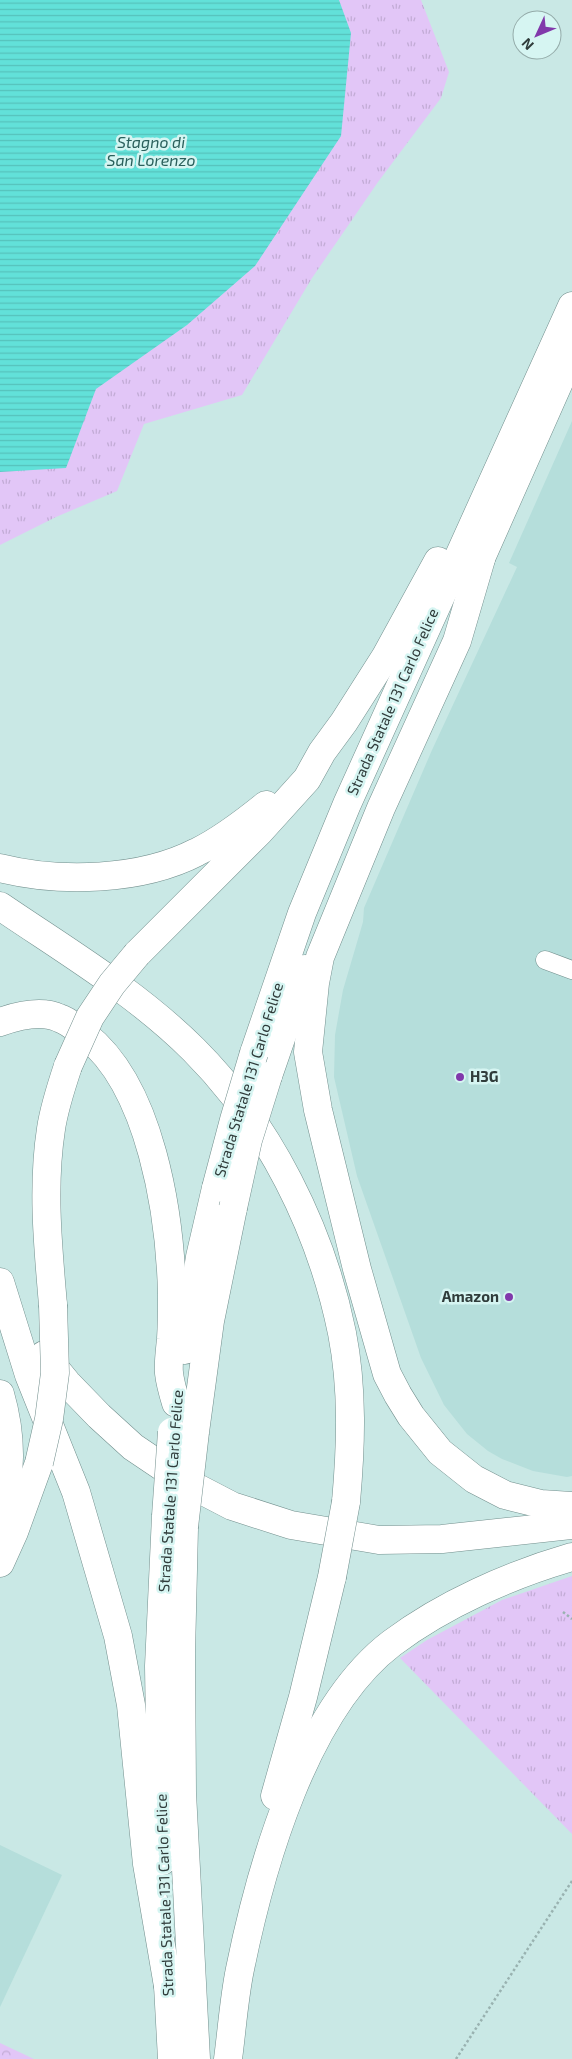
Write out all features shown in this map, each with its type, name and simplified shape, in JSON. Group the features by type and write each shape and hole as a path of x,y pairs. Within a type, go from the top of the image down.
{"highway":[{"name":"Strada Statale 131 Carlo Felice","path":"261,1064 302,913 343,813 572,306"},
{"name":"Strada Statale 131 Carlo Felice","path":"172,2059 162,1851 159,1666 183,1432 210,1321 234,1120 261,1064 345,860 434,658 481,559 572,353"},
{"path":"0,1563 25,1505 39,1463 49,1419 55,1374 46,1190 51,1129 58,1097 68,1066 90,1017 137,954 259,832 307,779 322,752 344,722 386,656 441,555 484,500"},
{"path":"481,559 457,641 384,800 320,956 314,983 308,1052 318,1110 357,1269 387,1374 398,1395 411,1416 440,1452 474,1479 505,1495 541,1504 572,1506"},
{"path":"0,868 52,877 98,877 144,870 173,862 197,852 243,823 270,801 322,752"},
{"path":"0,906 139,1002 194,1050 247,1114 280,1163 306,1218 328,1275 342,1334 349,1400 350,1452 346,1502 332,1577 303,1697 268,1822 261,1876 239,1971 228,2059"},
{"path":"0,1022 23,1016 44,1015 59,1017 92,1041 109,1058 129,1092 148,1134 162,1202 171,1282 172,1323 169,1373 176,1403"},
{"name":"Strada Statale 131 Carlo Felice","path":"183,1432 176,1403 200,1257 224,1198"},
{"path":"0,1281 11,1303 42,1353 67,1383 99,1416 133,1447 182,1480 232,1506 291,1525 380,1540 442,1539 572,1525"},
{"path":"0,1281 29,1375 76,1492 99,1565 118,1636 131,1705 147,1864 168,1986"},
{"path":"0,1394 10,1450 8,1481 0,1521"},
{"name":"Strada Statale 131 Carlo Felice","path":"175,1521 181,1653 182,1793 196,2059"},
{"path":"261,1876 289,1799 307,1757 331,1712 359,1676 391,1644 429,1618 471,1595 572,1557"}],"street":[{"path":"545,960 572,970"}],"path":[{"path":"563,1612 572,1619"},
{"path":"456,2059 572,1881"}],"shaded area":[{"path":"572,421 572,1476 567,1477 533,1471 502,1459 488,1451 467,1434 444,1405 421,1358 357,1176 334,1077 335,1035 343,990 363,922 364,908 432,750 517,567 509,563"},
{"path":"0,1845 62,1875 0,2007"}],"green space":[{"name":"Stagno di San Lorenzo","path":"0,0 421,0 449,72 441,98 378,182 312,278 242,395 144,424 117,491 56,517 0,545"},
{"path":"572,1576 572,1834 400,1658 427,1640 502,1600"},
{"path":"0,2043 34,2059 0,2059"}],"water":[{"name":"Stagno di San Lorenzo","path":"0,0 339,0 351,33 341,136 255,266 187,325 96,389 66,468 0,472"}],"place":[{"name":"H3G","path":"460,1077"},
{"name":"Amazon","path":"509,1297"}]}
